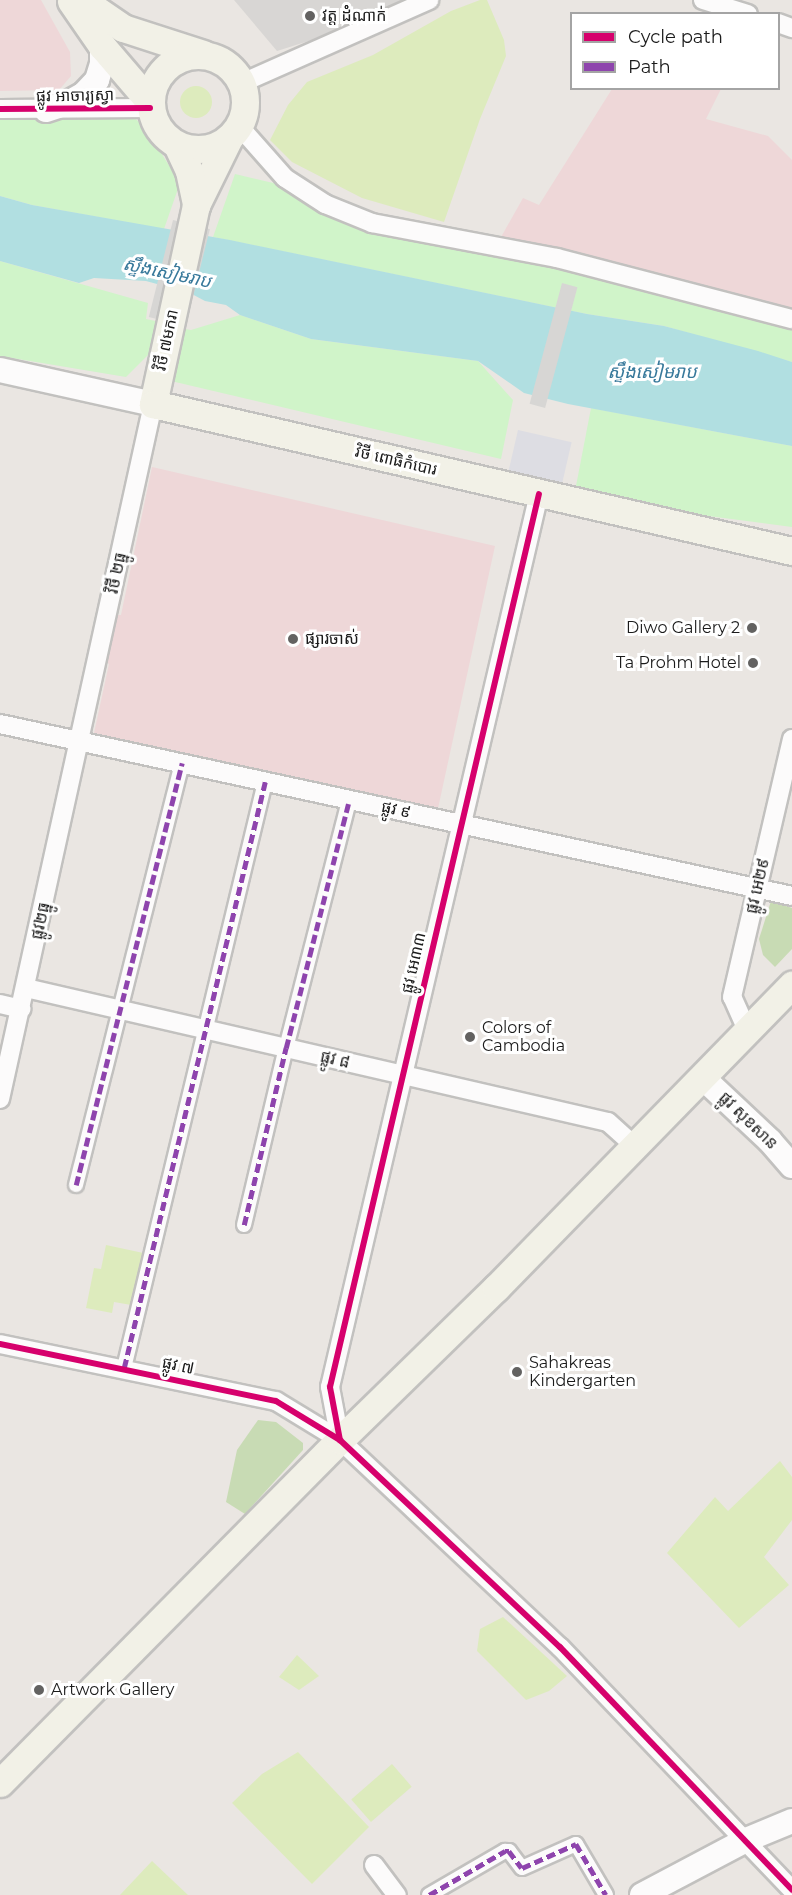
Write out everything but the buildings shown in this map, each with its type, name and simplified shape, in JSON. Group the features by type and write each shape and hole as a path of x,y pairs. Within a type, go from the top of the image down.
{"main road":[{"path":"70,0 102,46 150,105 156,124 165,136 177,145 195,150 213,147 234,132 246,105 242,82 232,69 219,59 123,28 82,0"},
{"path":"150,105 153,86 160,72 173,61 188,55 204,54"},
{"name":"វិថី ៧មករា","path":"153,404 194,215 234,132"},
{"name":"វិថី ៧មករា","path":"177,145 189,171 194,215"},
{"name":"វិថី ពោធិកំបោរ","path":"153,404 792,551"},
{"path":"0,1783 340,1440 496,1288 792,985"}],"street":[{"path":"242,82 429,0"},
{"path":"703,0 742,12"},
{"path":"46,110 68,103 84,94 97,80 102,64 102,46"},
{"name":"ផ្លូវ អាចារ្យស្វា","path":"0,109 46,110 150,105"},
{"path":"234,132 285,178 325,204 372,223 557,258 792,319"},
{"name":"វិថី ពោធិកំបោរ","path":"0,370 153,404"},
{"name":"វិថី ២ធ្នូ","path":"80,742 153,404"},
{"name":"ផ្លូវ អេ៣៣","path":"340,1440 330,1387 401,1075 539,494"},
{"name":"ផ្លូវ ៩","path":"0,724 792,896"},
{"name":"ផ្លូវ អេ២៩","path":"747,1030 732,997 792,739"},
{"name":"ផ្លូវ២ធ្នូ","path":"0,1099 27,988 80,742"},
{"path":"76,1185 182,763"},
{"path":"124,1368 265,782"},
{"path":"244,1225 349,800"},
{"name":"ផ្លូវ ៨","path":"27,988 608,1122 635,1146"},
{"path":"0,1004 21,1009"},
{"name":"ផ្លូវ សុខសាន","path":"703,1078 770,1141 792,1166"},
{"name":"ផ្លូវ ៧","path":"0,1344 276,1401 340,1440 560,1647 792,1890"},
{"path":"642,1895 746,1840 792,1821"},
{"path":"429,1895 505,1851 509,1851 522,1868 576,1844 606,1895"},
{"path":"374,1865 397,1895"}],"shaded area":[{"path":"0,0 41,0 70,52 71,76 59,90 0,91"},
{"name":"វត្ត ដំំណាក់","path":"234,0 408,0 337,32 277,51"},
{"path":"611,90 720,90 706,119 768,136 792,160 792,324 496,246 523,198 539,205"},
{"path":"518,430 572,442 559,499 505,487"},
{"name":"ផ្សារចាស់","path":"152,467 495,546 437,813 94,733 109,664 106,662 117,615 121,615"}],"green space":[{"path":"480,0 487,0 504,40 506,56 480,119 444,222 362,198 292,162 270,140 288,105 307,82 373,55 451,11"},
{"path":"196,86 207,91 212,102 207,113 196,118 185,113 180,102 185,91"},
{"path":"112,114 132,116 145,127 180,183 164,229 32,205 0,196 0,119 78,119"},
{"path":"235,174 286,186 421,241 551,260 792,330 792,362 664,326 587,314 213,237"},
{"path":"0,261 148,303 146,319 165,323 153,350 126,377 0,356"},
{"path":"240,315 311,339 478,361 513,400 501,459 171,381 179,328 191,330"},
{"path":"591,408 792,446 792,527 670,511 576,486"},
{"path":"771,901 792,908 792,949 775,967 763,955 759,939"},
{"path":"106,1245 148,1254 137,1306 114,1302 112,1313 86,1308 94,1268 101,1269"},
{"path":"258,1420 276,1422 303,1443 303,1450 245,1514 226,1502 237,1450"},
{"path":"780,1461 792,1477 792,1520 764,1557 789,1585 739,1628 667,1553 715,1497 728,1511"},
{"path":"503,1617 567,1676 549,1691 526,1700 477,1651 480,1629"},
{"path":"297,1655 319,1676 299,1690 279,1677"},
{"path":"298,1752 369,1827 312,1884 232,1803 262,1774"},
{"path":"392,1764 412,1787 371,1822 351,1799"},
{"path":"152,1861 188,1895 120,1895"}],"water":[{"name":"ស្ទឹងសៀមរាប","path":"0,196 32,205 230,240 587,314 664,326 758,351 792,362 792,446 568,404 524,393 478,361 311,339 240,315 226,305 205,301 190,293 146,281 94,278 79,283 0,261"}],"pier":[{"path":"173,220 210,229 186,326 149,317"},
{"path":"562,283 577,287 545,408 530,404"}],"marked path":[{"path":"76,1185 182,763"},
{"path":"124,1368 265,782"},
{"path":"244,1225 349,800"},
{"path":"429,1895 505,1851 509,1851 522,1868 576,1844 606,1895"}],"cycle path":[{"path":"0,109 150,108"},
{"path":"340,1440 330,1387 539,494"},
{"path":"0,1344 276,1401 340,1440 560,1647 792,1890"}],"place":[{"name":"វត្ត ដំំណាក់","path":"310,16"},
{"name":"Diwo Gallery 2","path":"752,628"},
{"name":"ផ្សារចាស់","path":"293,639"},
{"name":"Ta Prohm Hotel","path":"753,663"},
{"name":"Colors of Cambodia","path":"470,1037"},
{"name":"Sahakreas Kindergarten","path":"517,1372"},
{"name":"Artwork Gallery","path":"39,1690"}]}
